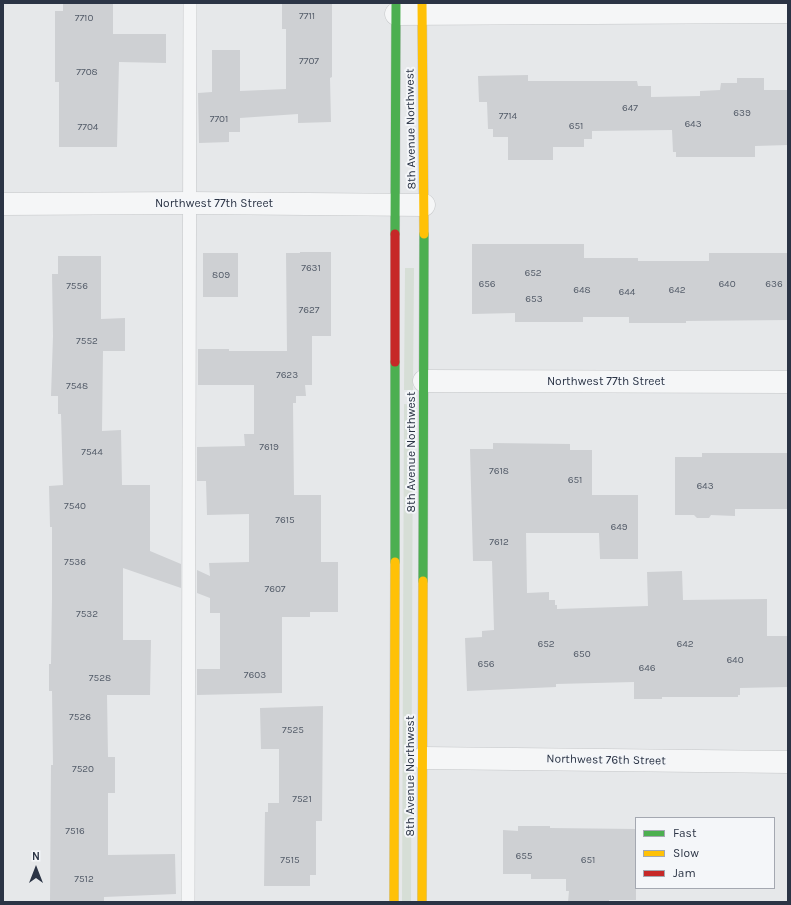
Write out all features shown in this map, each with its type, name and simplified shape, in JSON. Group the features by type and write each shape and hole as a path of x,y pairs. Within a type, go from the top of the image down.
{"main road":[{"name":"8th Avenue Northwest","path":"394,902 396,8"},
{"name":"8th Avenue Northwest","path":"422,8 424,205 422,902"}],"street":[{"path":"396,8 788,12"},
{"name":"Northwest 77th Street","path":"3,204 190,203 424,205"},
{"name":"Northwest 77th Street","path":"424,381 788,382"},
{"name":"Northwest 76th Street","path":"423,758 788,762"}],"lane":[{"path":"188,902 190,3"}],"shaded area":[{"path":"405,268 414,268 413,390 404,390"},
{"path":"404,404 413,405 411,902 402,902"}],"building":[{"path":"63,3 113,3 113,34 166,34 166,63 119,62 117,147 59,147 59,82 55,82 55,11 63,11"},
{"path":"282,3 332,3 332,77 330,78 331,122 298,123 298,114 240,118 240,132 229,132 229,142 199,143 198,93 212,92 212,50 240,50 240,91 286,89 286,29 282,29"},
{"path":"528,75 528,81 637,81 638,86 651,86 651,97 700,96 700,91 720,90 721,83 737,83 737,78 764,78 764,90 788,90 788,145 755,146 755,157 676,157 676,152 673,152 672,130 592,131 592,139 584,139 584,147 553,147 553,160 508,160 508,137 493,137 493,129 488,129 487,102 479,102 478,76"},
{"path":"472,244 584,244 584,258 638,258 638,261 709,261 709,253 788,253 788,320 629,323 629,317 583,317 583,322 515,322 515,313 472,314"},
{"path":"331,252 331,336 312,336 312,385 305,385 306,396 296,396 296,403 293,403 294,495 321,495 321,562 338,562 338,612 310,612 310,617 282,617 282,693 197,695 197,669 220,669 220,613 210,613 210,598 197,593 197,570 210,576 209,563 249,562 249,514 207,515 206,481 197,481 197,447 245,446 244,434 254,434 254,385 198,385 198,349 229,349 229,351 287,351 286,253"},
{"path":"203,253 238,253 238,297 203,297"},
{"path":"58,256 101,256 101,319 125,318 125,351 103,351 102,431 121,430 122,485 150,485 150,551 181,564 181,588 123,568 123,640 151,640 150,695 107,695 108,757 115,757 115,793 108,793 108,855 175,854 176,894 104,897 104,902 50,901 51,765 53,765 52,691 49,691 49,664 51,664 52,527 50,527 49,486 63,485 61,414 58,414 58,396 51,396 53,336 52,274 58,274"},
{"path":"493,443 570,444 570,450 592,450 592,495 638,495 638,559 600,559 599,533 526,533 527,593 549,592 549,600 555,600 557,609 648,606 647,572 682,571 683,600 767,599 767,636 788,636 788,687 740,688 740,695 738,695 738,697 662,697 662,699 634,699 634,682 556,684 556,687 467,691 465,638 482,637 482,631 494,630 492,561 473,561 470,449 493,449"},
{"path":"702,453 788,453 788,509 735,509 735,516 711,515 709,518 697,518 694,515 675,515 675,457 702,457"},
{"path":"323,706 322,821 316,821 316,875 310,875 310,886 264,886 265,812 268,812 268,803 279,803 279,749 261,749 260,708"},
{"path":"518,826 635,829 636,900 609,900 609,902 568,902 569,891 566,891 566,879 531,879 531,874 503,874 503,830 518,831"}],"traffic: fast":[{"path":"395,234 396,3"},
{"path":"423,581 424,234"},
{"path":"395,362 395,562"}],"traffic: slow":[{"path":"422,3 424,234"},
{"path":"394,902 395,562"},
{"path":"422,902 423,581"}],"traffic: jam":[{"path":"395,234 395,362"}]}
